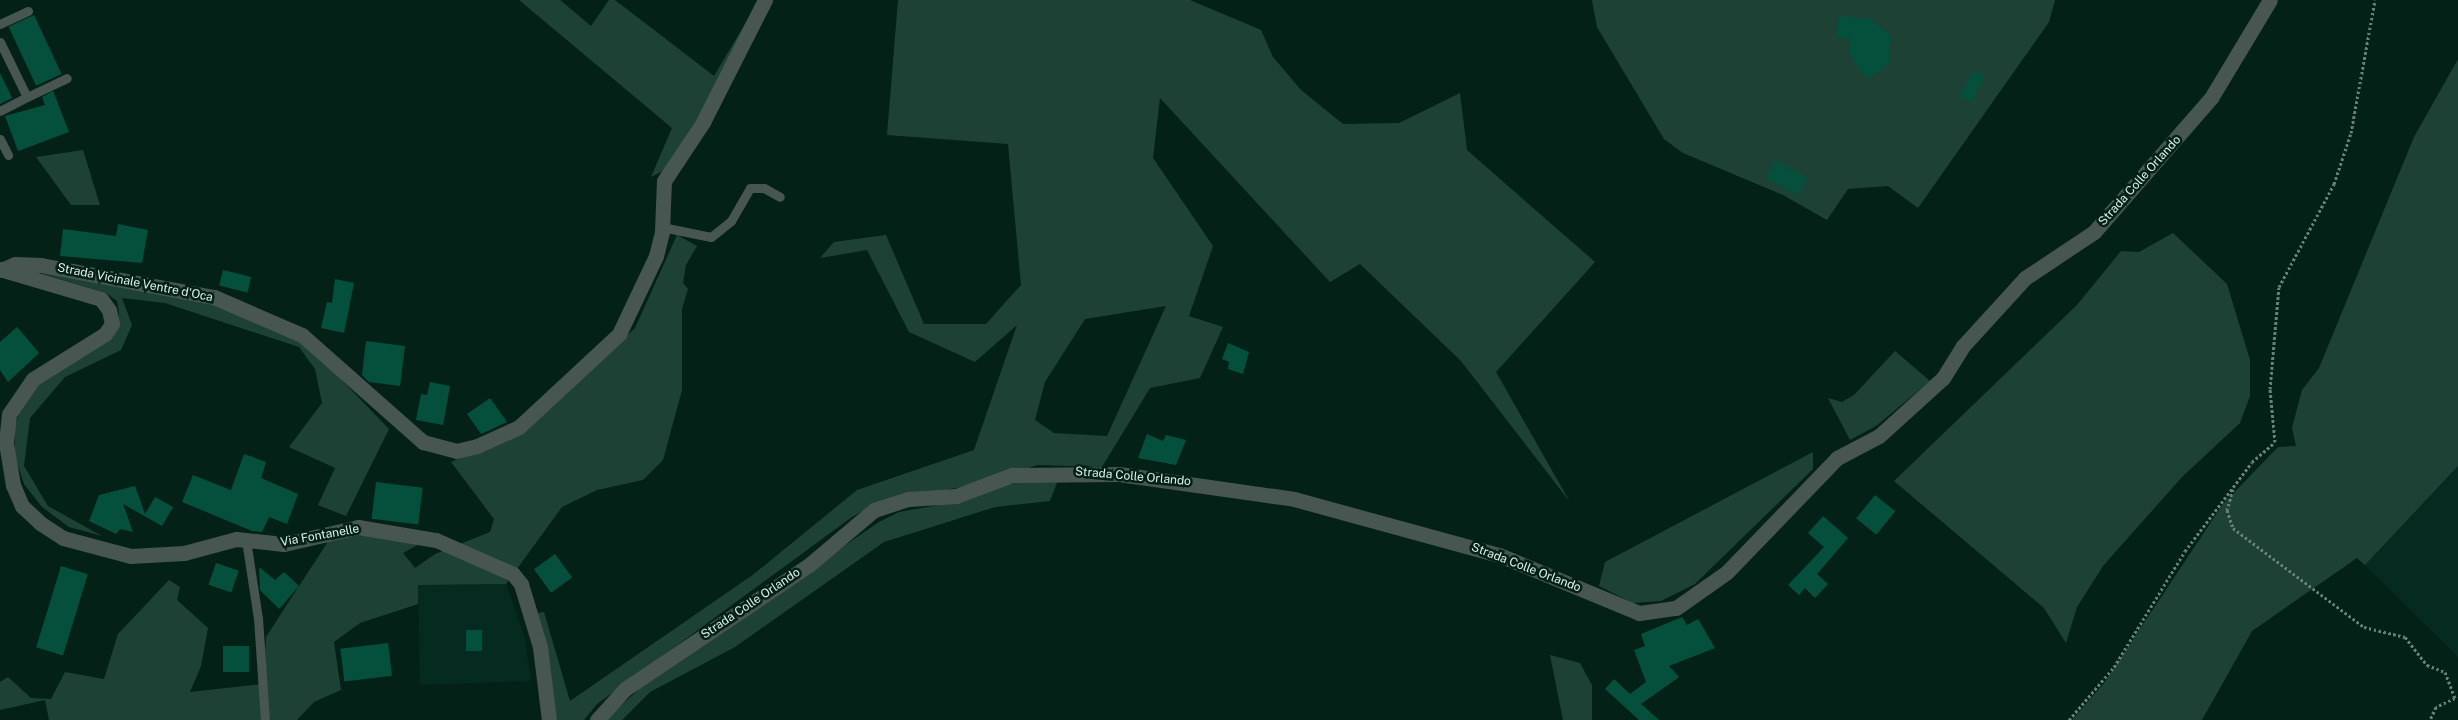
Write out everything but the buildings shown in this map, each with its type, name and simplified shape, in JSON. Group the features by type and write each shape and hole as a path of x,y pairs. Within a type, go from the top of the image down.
{"street":[{"name":"Strada Vicinale Ventre d'Oca","path":"1,270 15,264 92,272 214,297 274,320 302,335 400,426 423,442 456,451 519,428 620,334 648,280 662,227 664,181 703,122 765,0"},
{"name":"Strada Colle Orlando","path":"597,720 625,689 809,565 874,510 908,499 956,496 1012,475 1119,474 1294,499 1499,555 1639,613 1676,608 1727,572 1837,458 1879,436 1943,378 1963,346 2025,278 2094,232 2211,98 2270,0"},
{"name":"Via Fontanelle","path":"1,270 101,299 112,324 105,334 33,379 9,414 7,462 22,506 63,538 131,556 184,553 219,542 246,540 284,544 346,529 371,528 436,540 513,574 527,596 540,646 549,720"}],"lane":[{"path":"0,24 28,11"},
{"path":"0,42 28,97"},
{"path":"0,111 67,78"},
{"path":"0,139 8,155"},
{"path":"662,227 711,237 731,221 750,188 764,188 780,197"},
{"path":"246,540 258,618 265,720"}],"path":[{"path":"2069,720 2114,667 2185,551 2234,486 2275,442 2270,388 2279,287 2334,184 2351,132 2375,0"},
{"path":"2234,486 2227,510 2234,528 2364,627 2405,637 2427,665 2445,672 2455,698 2436,707 2430,720"}],"shaded area":[{"path":"519,0 560,0 591,26 609,0 615,0 714,76 755,7 713,94 663,171 651,177 672,128"},
{"path":"898,0 1190,0 1261,30 1273,57 1301,90 1343,124 1399,123 1460,93 1467,150 1595,262 1496,372 1570,502 1461,361 1360,264 1330,282 1160,98 1153,158 1213,246 1189,316 1223,327 1200,378 1150,388 1102,467 1038,465 961,487 881,501 852,517 597,704 584,720 553,720 537,613 544,612 570,701 754,574 857,490 974,450 1017,325 975,362 909,332 867,250 820,258 834,242 886,235 924,324 986,324 1021,285 1008,144 887,135","holes":["1166,306 1107,436 1054,433 1035,420 1045,382 1085,319"]},
{"path":"1592,0 2055,0 2049,22 1918,208 1888,186 1848,189 1827,220 1783,195 1683,153 1664,139 1597,27"},
{"path":"2458,59 2458,466 2365,565 2357,558 2252,631 2202,720 2072,720 2104,683 2223,504 2278,447 2296,446 2292,428 2302,390 2319,368 2414,137"},
{"path":"83,150 100,205 71,205 36,157"},
{"path":"2173,233 2227,284 2250,360 2250,396 2240,423 2182,477 2103,566 2077,607 2066,643 2044,608 1894,481 2077,305 2121,251 2139,252"},
{"path":"677,235 697,246 686,265 683,283 688,289 682,309 682,390 663,460 643,480 597,490 562,507 506,584 418,585 418,604 360,623 334,642 341,690 314,702 297,720 49,720 45,700 0,710 0,682 8,677 31,698 51,699 65,672 104,679 118,634 169,580 180,587 177,600 208,628 201,666 190,692 264,684 266,637 329,540 352,533 423,542 403,553 415,568 435,554 490,532 494,519 451,462 530,427 635,328"},
{"path":"34,271 218,303 305,342 389,429 346,516 318,505 335,468 289,447 322,403 315,369 299,347 165,303 122,298 132,325 121,350 65,377 30,418 24,466 48,506 102,536 69,527 42,507 24,484 15,456 15,425 22,404 38,382 116,327 119,313 117,301 106,293"},
{"path":"1895,351 1930,381 1876,426 1850,440 1828,398 1842,402 1854,395"},
{"path":"1813,452 1813,469 1695,584 1661,601 1633,603 1599,586 1605,562"},
{"path":"2458,466 2458,657 2365,565"},
{"path":"1059,477 1050,501 995,507 884,542 735,647 650,692 622,720 605,720 646,683 879,522 899,512 967,500 1003,485"},
{"path":"506,584 525,638 531,681 420,685 418,585"},
{"path":"1550,655 1580,663 1592,685 1592,720 1563,720"}]}
